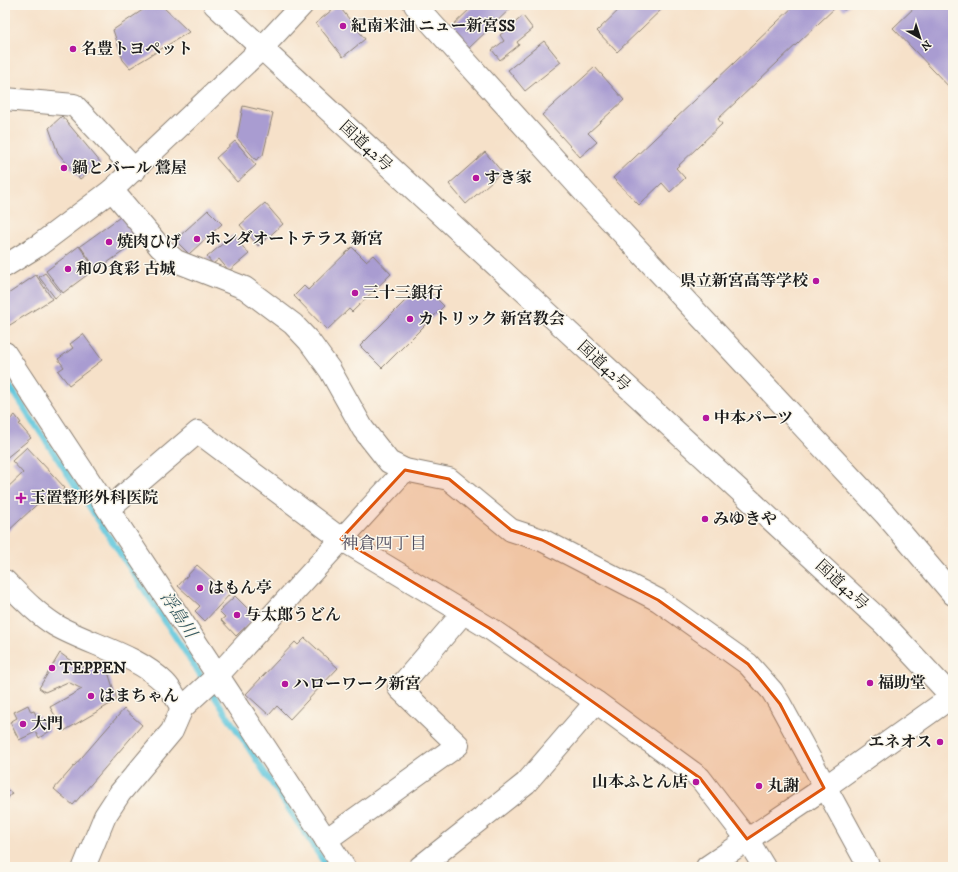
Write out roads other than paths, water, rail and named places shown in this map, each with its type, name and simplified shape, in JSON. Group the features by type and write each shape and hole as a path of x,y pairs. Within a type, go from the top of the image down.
{"main road":[{"name":"国道42号","path":"215,5 885,625 953,697"},
{"path":"5,266 39,245 112,190 135,170 261,49 302,5"},
{"path":"415,5 585,193 885,514 953,594"},
{"path":"5,99 74,105 135,170"},
{"path":"112,190 160,247 176,261 245,288 293,324 309,341 330,370 368,436 389,462 405,470 449,479 511,530 542,540 658,600 748,664 772,691 780,704 824,788 869,867"},
{"path":"5,353 344,867"},
{"path":"108,509 198,432 341,540 489,628 596,702 700,778 748,839 764,867"},
{"path":"84,867 86,858 105,816 120,793 172,731 182,708 218,675 405,470"},
{"path":"5,581 32,609 54,624 133,661 156,675 166,684 182,708"},
{"path":"326,840 458,745 399,688 463,613"},
{"path":"707,867 824,788 953,697"},
{"path":"420,867 526,784 596,702"}],"waterway":[{"name":"浮島川","path":"5,379 327,867"}],"place":[{"name":"紀南米油 ニュー新宮SS","path":"343,26"},
{"name":"名豊トヨペット","path":"73,49"},
{"name":"鍋とバール 鶯屋","path":"64,168"},
{"name":"すき家","path":"476,178"},
{"name":"ホンダオートテラス 新宮","path":"197,239"},
{"name":"焼肉ひげ","path":"109,242"},
{"name":"和の食彩 古城","path":"68,269"},
{"name":"県立新宮高等学校","path":"816,281"},
{"name":"三十三銀行","path":"355,293"},
{"name":"カトリック 新宮教会","path":"410,319"},
{"name":"中本パーツ","path":"706,418"},
{"name":"玉置整形外科医院","path":"21,498"},
{"name":"みゆきや","path":"705,519"},
{"name":"はもん亭","path":"200,588"},
{"name":"与太郎うどん","path":"237,615"},
{"name":"TEPPEN","path":"52,668"},
{"name":"福助堂","path":"870,683"},
{"name":"ハローワーク新宮","path":"285,684"},
{"name":"はまちゃん","path":"91,696"},
{"name":"大門","path":"23,724"},
{"name":"エネオス","path":"940,742"},
{"name":"山本ふとん店","path":"696,782"},
{"name":"丸謝","path":"759,786"}],"district":[{"name":"神倉四丁目","path":"384,544"}]}
